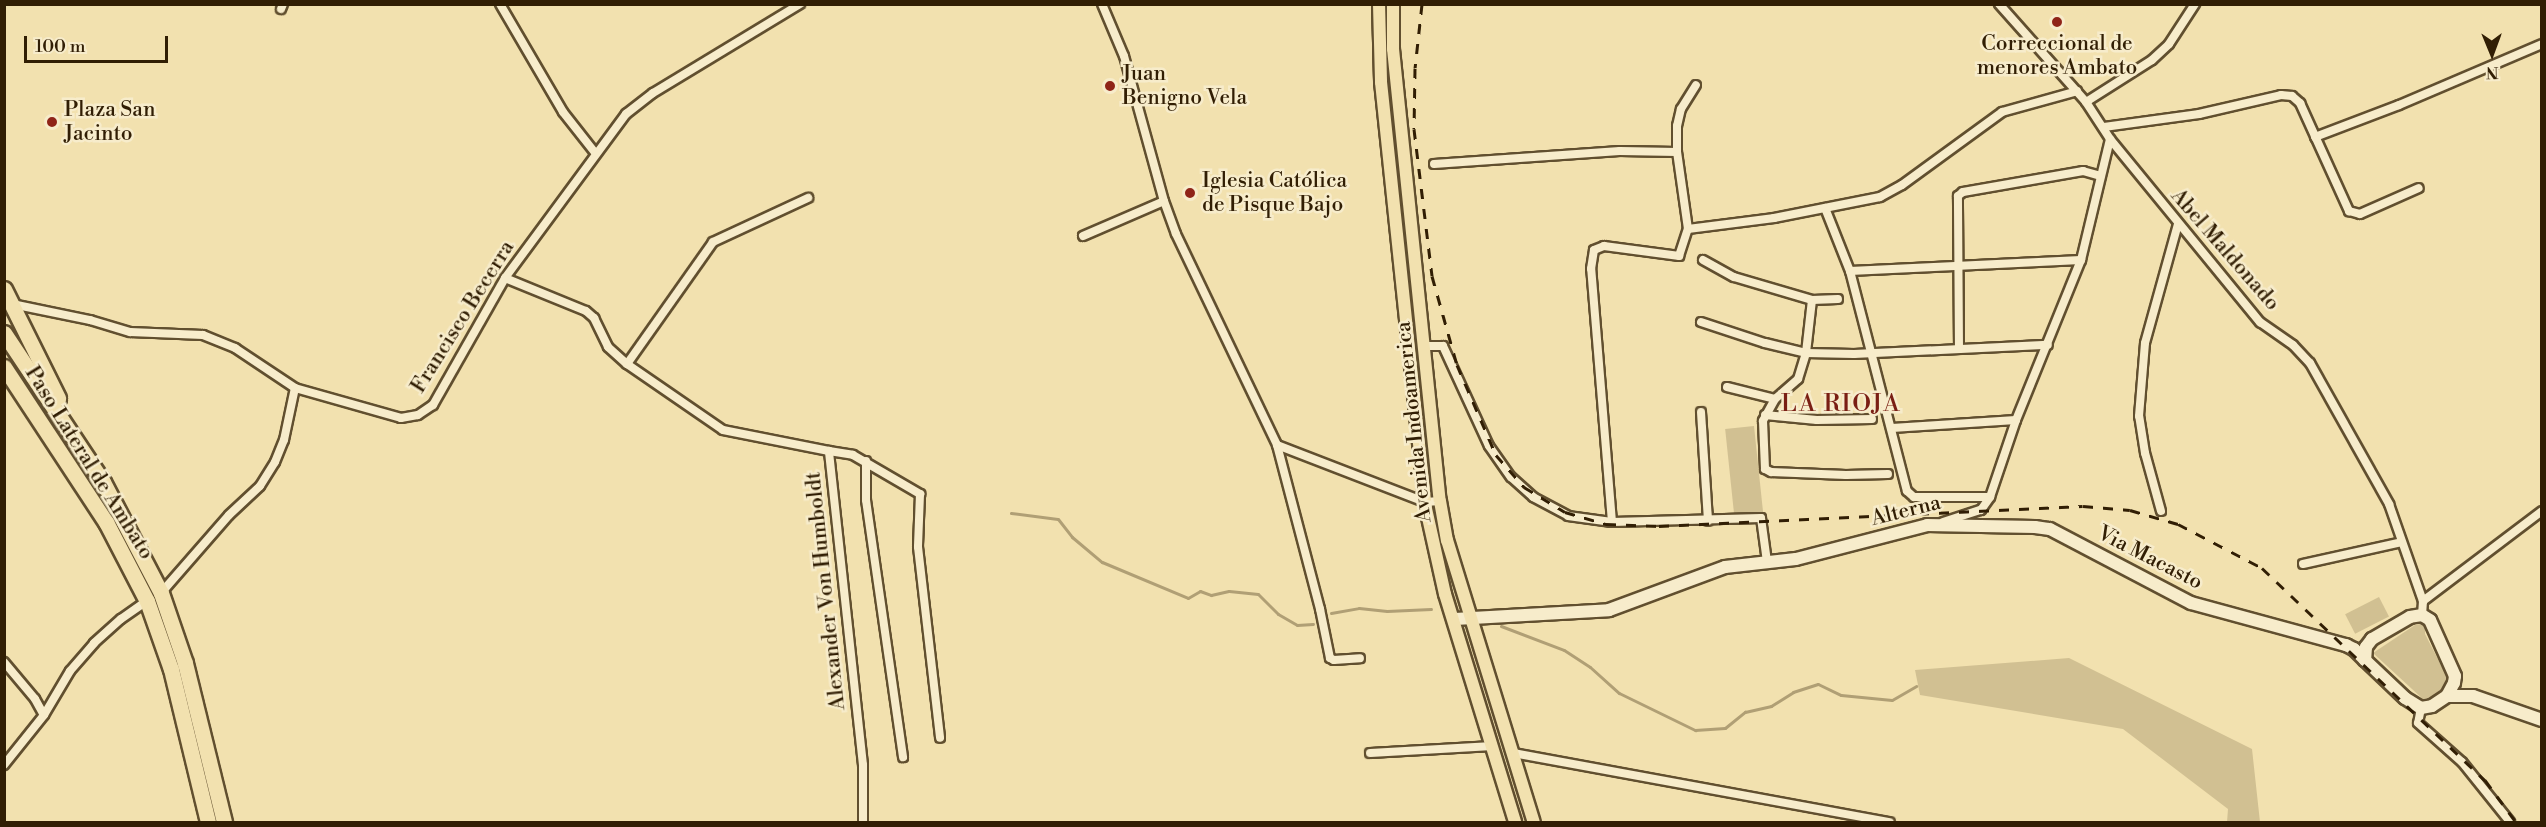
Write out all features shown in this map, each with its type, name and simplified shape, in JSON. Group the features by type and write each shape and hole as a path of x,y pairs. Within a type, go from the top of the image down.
{"highway":[{"path":"4,289 51,385 103,482"},
{"name":"Paso Lateral de Ambato","path":"4,333 103,482 161,593 185,663 224,822"},
{"name":"Paso Lateral de Ambato","path":"4,367 106,522 147,601 171,669 208,822"},
{"path":"4,378 81,495 106,522"}],"main road":[{"name":"Avenida Indoamerica","path":"1379,4 1382,82 1425,502 1445,594 1455,619 1515,822"},
{"name":"Avenida Indoamerica","path":"1394,4 1393,49 1440,501 1447,540 1534,822"},
{"path":"1416,423 1431,422"}],"street":[{"path":"500,4 563,112 596,154"},
{"name":"Francisco Becerra","path":"12,304 90,320 130,332 203,335 235,348 295,388 401,418 418,415 433,405 505,278 626,114 653,93 800,4"},
{"path":"1102,4 1124,56 1164,201 1176,234 1277,445 1320,609 1330,658 1334,660 1360,658"},
{"name":"Abel Maldonado","path":"2000,4 2086,102 2110,139 2260,322 2293,345 2310,363 2389,504 2423,601 2422,615"},
{"path":"2086,102 2152,60 2175,36 2195,4"},
{"path":"2315,136 2398,105 2541,44"},
{"path":"1612,522 1599,385 1592,254 1598,247 1604,246 1680,256 1688,229 1677,152 1677,126 1681,109 1696,85"},
{"path":"1688,229 1825,208 1893,191 2002,112 2077,91"},
{"path":"2104,127 2199,114 2281,95 2292,96 2300,103 2349,210 2354,214 2360,214 2419,188"},
{"path":"1825,208 1850,271 1909,495 1990,497 2016,420 2081,260 2110,139"},
{"path":"1434,164 1620,151 1677,152"},
{"path":"1959,349 1958,196 1964,192 2083,171 2100,176"},
{"path":"627,364 717,239 808,198"},
{"path":"1083,236 1164,201"},
{"path":"2161,511 2139,416 2145,343 2178,224"},
{"path":"1703,260 1734,277 1812,300 1838,299"},
{"path":"1850,271 2081,260"},
{"path":"505,278 586,311 594,318 608,347 627,364 723,430 829,451"},
{"path":"1812,300 1806,353 1798,379 1775,399 1765,415 1763,463 1771,472 1857,476 1887,474"},
{"path":"1701,322 1765,344 1806,353 1872,353 2048,345"},
{"path":"1424,346 1443,346 1489,446 1511,477 1524,490 1568,516 1612,522 1763,519 1767,562"},
{"path":"1727,387 1775,399"},
{"path":"161,593 229,515 260,486 275,462 284,440 295,388"},
{"path":"1701,412 1708,521"},
{"path":"1765,415 1817,420 1872,420"},
{"path":"1892,428 2016,420"},
{"path":"1277,445 1425,502 1440,501"},
{"name":"Alexander Von Humboldt","path":"863,822 862,753 829,451 853,455 866,461 920,494 918,547 940,738"},
{"path":"866,461 866,500 903,757"},
{"name":"Alterna","path":"1455,619 1609,610 1711,571 1796,559 1973,514 1986,505 1990,497"},
{"path":"2423,601 2541,511"},
{"name":"Via Macasto","path":"1927,525 1997,525 2050,529 2191,603 2354,649 2365,660"},
{"path":"2303,564 2402,542"},
{"path":"4,765 44,715 70,671 121,619 147,601"},
{"path":"2354,649 2410,617 2422,615 2430,620 2455,675 2473,696"},
{"path":"2372,639 2366,647 2365,660 2404,698 2421,708 2432,706 2447,696 2473,696 2541,720"},
{"path":"4,662 35,699 44,715"},
{"path":"2447,696 2455,675"},
{"path":"2421,708 2418,723 2462,762 2510,822"},
{"path":"1370,753 1493,746"},
{"path":"1513,753 1890,822"}],"shaded area":[{"path":"1754,426 1764,517 1735,520 1725,429"},
{"path":"2379,597 2389,617 2355,634 2345,614"},
{"path":"2425,623 2425,634 2445,673 2452,677 2431,700 2425,701 2373,653 2415,625"},
{"path":"2069,658 2252,749 2260,822 2227,822 2228,809 2123,729 1920,695 1915,670"}],"waterway":[{"path":"1011,513 1058,519 1072,537 1102,562 1188,598 1200,591 1211,595 1229,591 1258,594 1278,614 1297,625 1313,624"},
{"path":"1331,613 1359,608 1387,611 1431,609"},
{"path":"1501,626 1564,650 1590,667 1619,693 1695,730 1725,728 1745,712 1771,706 1793,692 1818,684 1841,695 1892,700 1916,686"}],"railway":[{"path":"1422,4 1415,68 1414,129 1432,276 1457,365 1496,455 1524,487 1565,512 1606,524 1659,526 2083,506 2130,510 2178,524 2262,568 2485,780 2516,822"}],"place":[{"name":"Correccional de menores Ambato","path":"2057,22"},
{"name":"Juan Benigno Vela","path":"1110,86"},
{"name":"Plaza San Jacinto","path":"52,122"},
{"name":"Iglesia Católica de Pisque Bajo","path":"1190,193"}],"district":[{"name":"LA RIOJA","path":"1841,405"}]}
